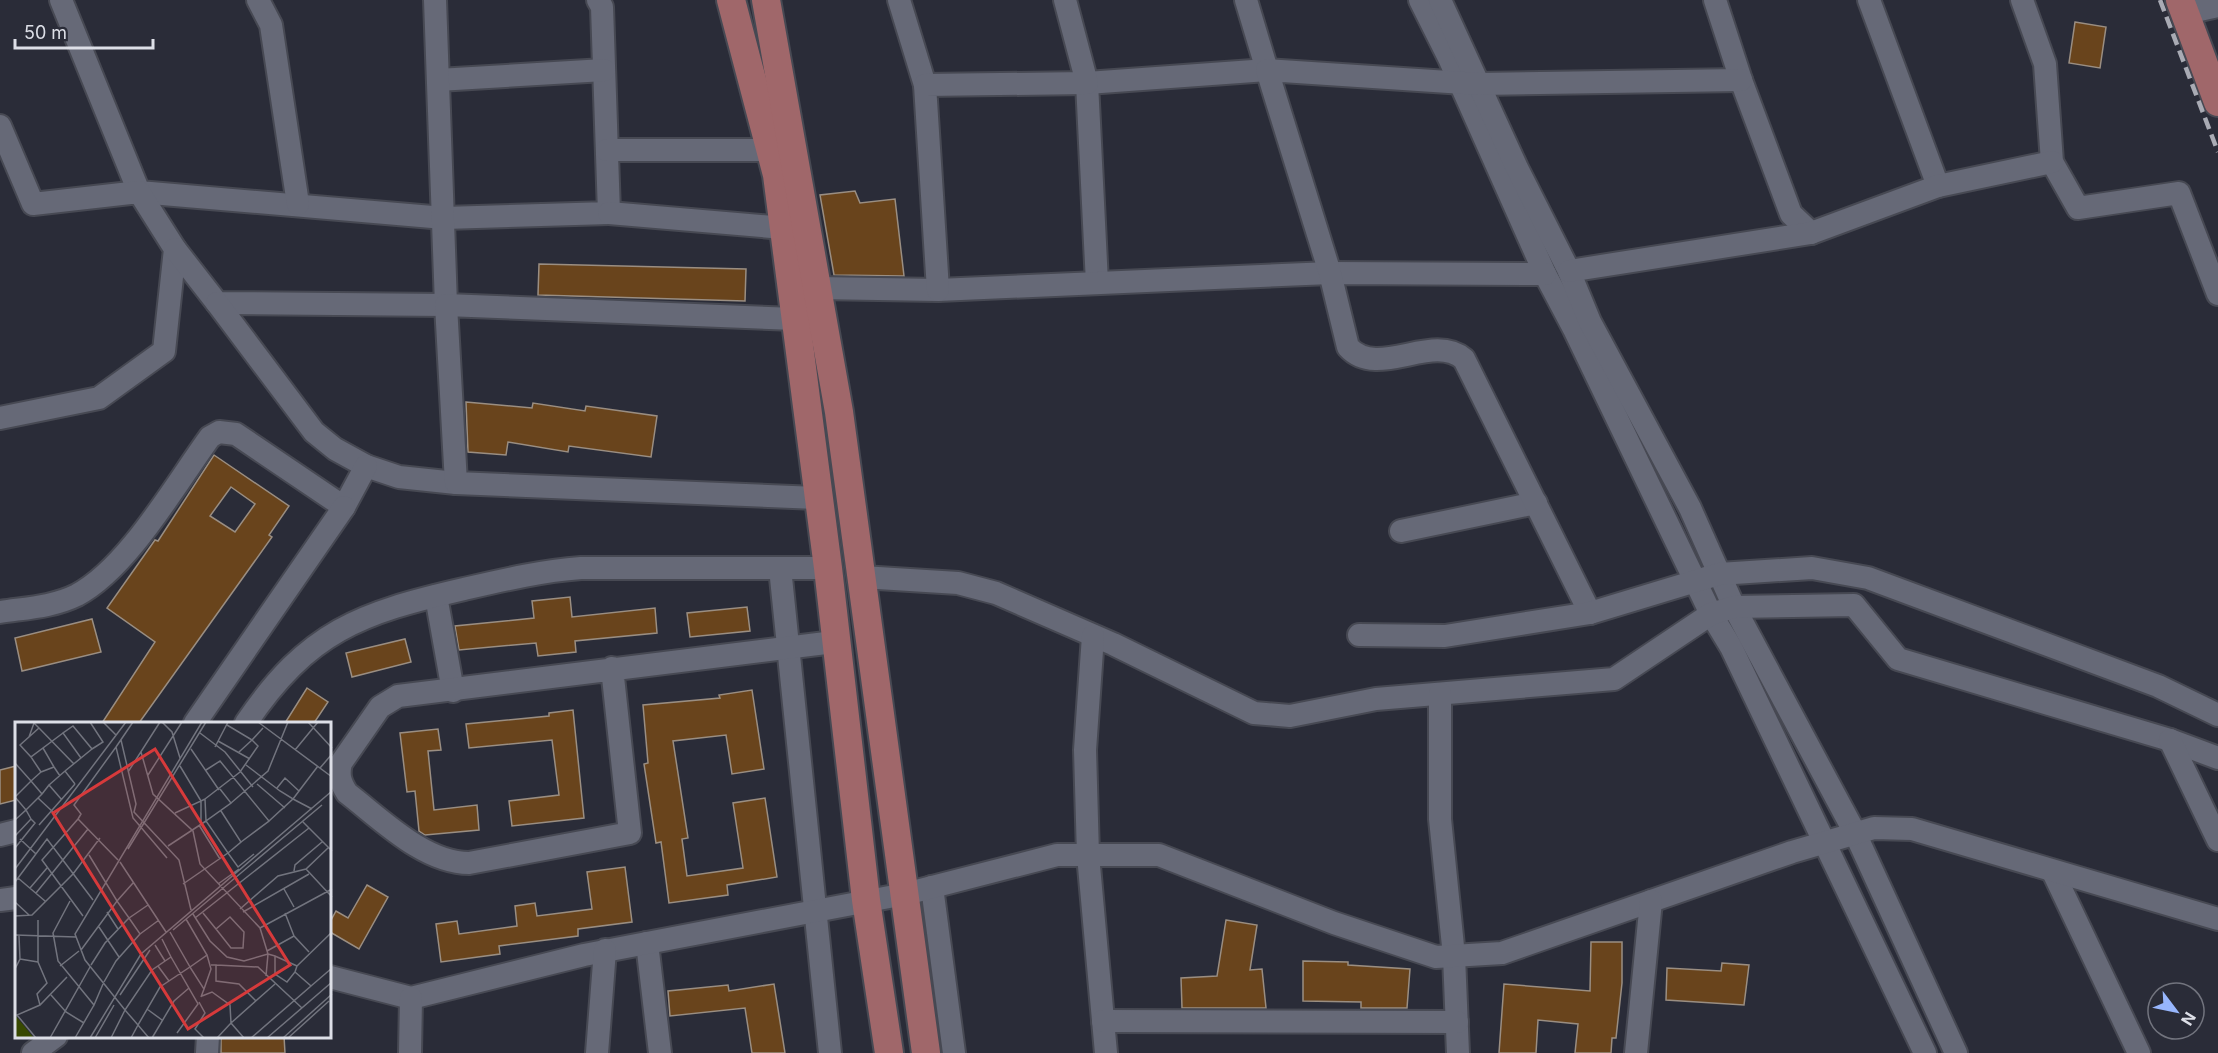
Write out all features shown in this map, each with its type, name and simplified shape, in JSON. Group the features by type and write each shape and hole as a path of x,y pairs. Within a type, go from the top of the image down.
{"main road":[{"path":"731,0 777,175 817,498 828,568 834,642 866,900 889,1053"},
{"path":"766,0 839,412 926,1053"},
{"path":"2183,7 2218,102"}],"street":[{"path":"61,0 139,192 175,249 314,432 335,449 366,466 399,477 456,483 817,498"},
{"path":"258,0 271,25 298,204"},
{"path":"435,0 446,305 456,483"},
{"path":"598,0 602,7 609,213"},
{"path":"899,0 925,85 938,290"},
{"path":"1065,0 1087,82 1097,283"},
{"path":"1246,0 1330,273 1344,339 1353,353 1369,359 1449,351 1464,359 1590,613"},
{"path":"1420,0 1517,168 1569,271 1590,322 1690,508 1734,607 1855,832 1956,1053"},
{"path":"1440,0 1469,83 1545,274 1574,329 1695,583 1731,647 1925,1053"},
{"path":"1714,0 1791,214 1811,233"},
{"path":"1869,0 1938,186"},
{"path":"2022,0 2045,64 2052,162 2078,208 2179,193 2218,294"},
{"path":"2183,7 2218,6"},
{"path":"438,80 604,70"},
{"path":"925,85 1087,82 1267,70 1469,83 1741,80"},
{"path":"0,126 33,204 139,192 444,218 609,213 784,228"},
{"path":"607,150 771,150"},
{"path":"1569,271 1811,233 1938,186 2052,162"},
{"path":"0,418 99,398 164,351 175,249"},
{"path":"817,288 938,290 1330,273 1545,274"},
{"path":"217,303 446,305 795,319"},
{"path":"0,612 49,605 75,596 97,583 118,564 210,437 219,432 236,434 344,507"},
{"path":"196,722 344,507 366,466"},
{"path":"1401,531 1536,503"},
{"path":"247,722 267,693 290,667 319,643 377,611 545,571 581,568 828,568"},
{"path":"780,568 813,910 830,1053"},
{"path":"1359,635 1445,636 1590,613 1719,574 1812,568 1868,578 2158,686 2218,715"},
{"path":"862,578 958,583 996,594 1093,636 1254,712 1290,716 1376,699 1614,679 1711,614 1734,607 1854,605 1898,659 2170,740 2218,758"},
{"path":"436,596 453,691"},
{"path":"1093,636 1085,750 1088,855 1106,1053"},
{"path":"612,668 630,833 469,863 452,863 425,851 346,793 340,784 338,772 341,763 380,707 389,700 407,695 453,691 612,668 834,642"},
{"path":"1440,694 1440,819 1454,956 1460,1051"},
{"path":"2170,740 2218,840"},
{"path":"332,978 411,998 606,950 905,894 1057,855 1159,855 1334,924 1436,957 1502,953 1792,852 1874,828 1912,829 2218,919"},
{"path":"0,835 15,831"},
{"path":"2052,872 2139,1053"},
{"path":"932,887 954,1053"},
{"path":"0,900 15,898"},
{"path":"1636,1053 1651,901"},
{"path":"647,943 660,1053"},
{"path":"597,1053 606,950"},
{"path":"410,1053 411,998"},
{"path":"1103,1021 1457,1022"},
{"path":"33,1053 53,1038"},
{"path":"207,1053 208,1038"}],"building":[{"path":"2075,22 2106,27 2100,68 2069,63"},
{"path":"855,191 860,203 895,199 904,276 834,275 820,195"},
{"path":"539,264 746,269 745,301 538,295"},
{"path":"466,402 532,408 533,403 585,411 586,406 657,416 651,457 569,446 568,452 508,442 506,455 468,452"},
{"path":"214,455 289,506 269,535 272,537 140,722 103,722 155,642 107,608 155,540 158,541","holes":["231,487 255,504 235,532 210,516"]},
{"path":"570,597 572,617 655,608 657,633 575,641 576,652 538,656 536,643 459,650 455,626 534,618 532,601"},
{"path":"747,607 750,631 690,637 687,613"},
{"path":"92,619 101,652 22,671 15,638"},
{"path":"405,639 411,662 352,677 346,653"},
{"path":"307,688 328,702 315,722 286,722"},
{"path":"752,690 764,769 732,774 726,735 673,741 688,838 682,839 687,876 743,868 733,803 765,798 777,877 727,885 728,895 669,903 661,842 656,843 644,764 648,763 643,705 720,698 719,695"},
{"path":"573,710 584,818 512,826 509,801 559,795 552,740 469,748 466,724 549,716 549,713"},
{"path":"438,729 441,750 428,751 434,810 477,805 479,830 425,835 419,831 415,791 407,792 400,733"},
{"path":"15,766 15,800 0,804 0,770"},
{"path":"625,867 632,922 578,929 578,936 499,946 500,954 441,962 436,924 457,921 459,934 517,926 515,906 535,903 537,916 592,909 587,872"},
{"path":"367,885 388,897 359,949 332,933 332,918 336,911 348,918"},
{"path":"1226,920 1257,925 1250,970 1262,969 1266,1008 1182,1008 1181,978 1217,976"},
{"path":"1591,942 1622,942 1622,983 1616,1038 1612,1038 1611,1053 1575,1053 1578,1024 1538,1020 1536,1053 1499,1053 1504,984 1590,991"},
{"path":"1303,961 1348,962 1348,965 1410,969 1407,1008 1361,1008 1361,1002 1303,1001"},
{"path":"1722,963 1749,965 1744,1005 1666,1000 1667,968 1721,971"},
{"path":"774,984 785,1053 752,1053 745,1008 670,1016 668,991 728,985 729,991"},
{"path":"221,1038 284,1038 285,1053 221,1053"}],"railway":[{"path":"2160,0 2218,152"}]}
